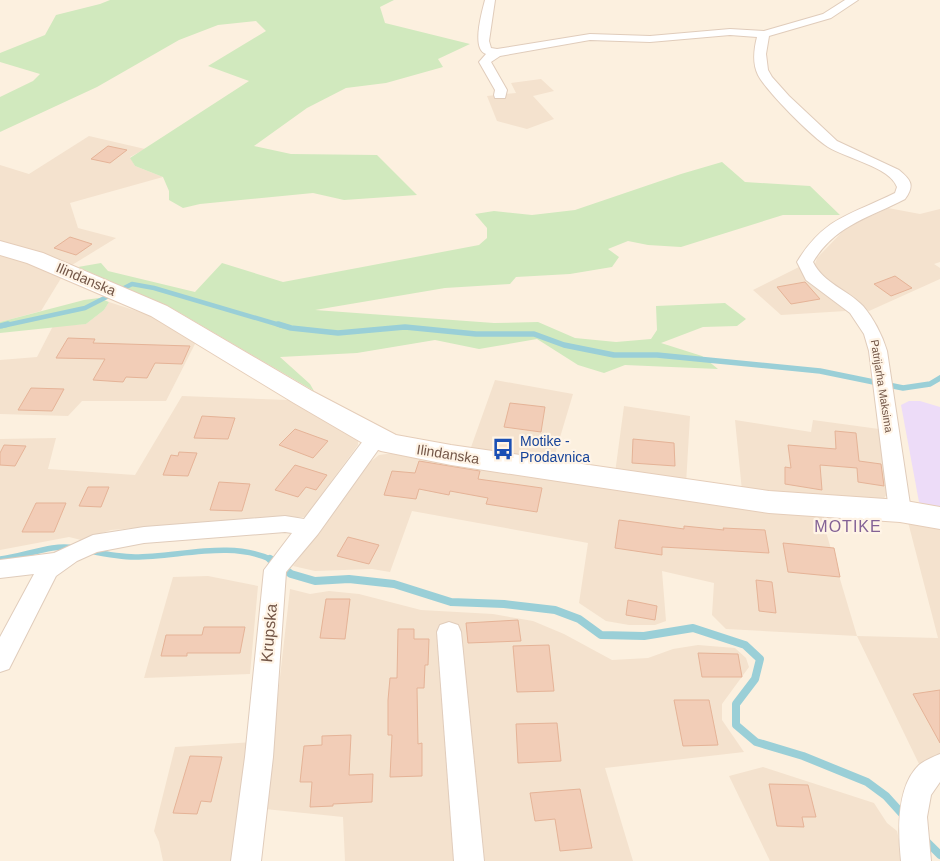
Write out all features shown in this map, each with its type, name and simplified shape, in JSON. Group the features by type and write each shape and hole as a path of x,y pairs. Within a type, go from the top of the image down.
{"street":[{"path":"490,0 483,41 486,50 497,53"},
{"path":"500,95 501,90 485,62 488,57 497,53 590,37 650,39 730,32 764,34 827,16 853,0"},
{"name":"Patrijarha Maksima","path":"764,34 759,53 764,77 832,144 889,171 904,184 904,190 900,196 838,224 812,246 805,262 812,276 856,309 869,328 878,351 900,511"},
{"name":"Ilindanska","path":"0,248 36,258 159,311 376,438 410,448 769,502 900,511 940,518"},
{"name":"Krupska","path":"246,861 281,562 310,528 376,438"},
{"path":"0,661 48,570 63,558 93,544 144,535 285,524 310,528"},
{"path":"0,569 63,558"},
{"path":"449,632 469,861"},
{"path":"914,849 916,799 928,775 940,767"}],"shaded area":[{"path":"541,79 554,91 533,96 554,119 527,129 497,121 487,96 516,93 511,83"},
{"path":"89,136 145,149 130,157 135,166 163,177 70,203 78,228 116,238 72,265 0,243 0,165 29,174"},
{"path":"888,208 920,214 940,209 940,262 934,264 940,268 940,279 869,311 822,278 814,267 817,258 847,227"},
{"path":"0,254 14,257 63,275 41,311 0,322"},
{"path":"799,267 811,282 846,311 781,315 753,290"},
{"path":"109,302 155,317 197,340 166,401 82,401 68,416 0,414 0,360 37,357 53,326 86,324 104,310"},
{"path":"495,380 573,394 552,464 470,450"},
{"path":"182,396 288,400 352,433 358,439 358,445 305,517 271,517 111,530 81,540 69,537 0,550 0,439 56,438 48,469 135,475"},
{"path":"909,401 920,401 940,407 940,508 924,506 919,502 901,405"},
{"path":"624,406 690,416 686,484 615,473"},
{"path":"735,420 811,432 813,420 879,429 887,494 882,501 742,491"},
{"path":"394,453 820,512 857,636 726,629 712,615 714,583 662,571 666,621 655,625 629,625 606,621 579,603 588,543 412,511 390,572 372,569 315,571 293,566 369,463 379,455"},
{"path":"908,522 940,528 940,755 920,766 857,636 938,638"},
{"path":"208,576 258,586 250,674 144,678 173,577"},
{"path":"290,589 310,594 329,591 359,594 421,610 493,614 533,621 564,634 612,660 648,658 673,649 698,645 735,648 746,658 749,667 722,704 722,720 744,752 605,768 633,861 345,861 343,817 265,809"},
{"path":"254,742 235,861 163,861 159,842 154,831 175,747"},
{"path":"763,767 874,803 887,823 897,831 904,861 770,861 729,776"}],"green space":[{"path":"110,0 394,0 380,7 385,23 470,44 438,59 443,67 386,83 346,88 307,108 254,146 291,154 377,155 417,195 344,200 313,193 200,204 183,208 169,200 169,191 163,177 135,166 130,158 249,81 208,66 266,31 256,21 218,25 179,40 97,87 0,132 0,97 33,81 40,74 0,62 0,53 45,35 56,15"},
{"path":"722,162 745,182 810,186 840,215 783,215 681,247 648,245 628,241 608,249 619,257 612,267 570,274 516,277 510,284 445,288 315,310 494,323 538,322 575,338 616,342 651,339 657,330 656,306 725,303 746,319 737,326 703,327 661,343 702,356 718,369 625,365 604,373 578,365 537,339 479,349 435,340 357,353 280,357 310,384 314,391 175,310 78,267 101,263 108,271 195,292 222,263 283,282 479,245 487,238 487,228 475,214 494,211 532,215 575,210"},
{"path":"99,298 109,302 104,310 86,324 0,333 0,322 84,300"}],"building":[{"path":"108,146 127,150 110,163 91,159"},
{"path":"70,237 92,244 76,255 54,248"},
{"path":"895,276 912,288 891,296 874,284"},
{"path":"805,282 820,299 791,304 777,287"},
{"path":"68,338 95,339 93,343 190,346 182,364 155,363 147,378 126,377 123,382 93,380 105,359 56,358"},
{"path":"31,388 64,389 52,411 18,410"},
{"path":"510,403 545,407 541,432 504,427"},
{"path":"202,416 235,418 228,439 194,438"},
{"path":"295,429 328,441 313,458 279,445"},
{"path":"835,431 856,433 859,461 881,464 884,486 858,482 857,468 820,465 822,490 785,484 785,467 791,468 788,445 836,449"},
{"path":"633,439 674,443 675,466 632,463"},
{"path":"4,445 26,446 15,466 0,465 0,453"},
{"path":"179,452 197,453 188,476 163,475 171,455 178,456"},
{"path":"419,461 480,471 478,479 542,488 537,512 486,504 488,498 450,491 449,495 419,489 416,499 384,495 392,471 415,473"},
{"path":"295,465 327,475 316,490 306,487 298,497 275,490"},
{"path":"219,482 250,484 242,511 210,510"},
{"path":"88,487 109,487 101,507 79,506"},
{"path":"36,503 66,503 54,532 22,532"},
{"path":"619,520 684,529 684,526 724,530 723,528 765,530 769,553 662,547 662,555 615,548"},
{"path":"348,537 379,545 369,564 337,556"},
{"path":"783,543 834,548 840,577 788,572"},
{"path":"756,580 772,582 776,613 759,611"},
{"path":"326,599 350,599 345,639 320,638"},
{"path":"628,600 657,606 655,620 626,615"},
{"path":"518,620 521,641 468,643 466,623"},
{"path":"204,627 245,627 240,653 187,653 187,656 161,656 166,635 202,635"},
{"path":"398,629 414,629 414,639 429,639 428,665 425,665 424,688 417,688 418,744 422,743 422,776 390,777 392,735 388,735 388,700 390,678 397,678"},
{"path":"549,645 554,691 517,692 513,646"},
{"path":"698,653 738,654 742,677 702,677"},
{"path":"940,690 940,743 913,694"},
{"path":"674,700 709,700 718,745 683,746"},
{"path":"557,723 561,761 518,763 516,724"},
{"path":"351,735 349,775 373,774 372,802 310,807 312,782 300,782 304,746 322,745 322,736"},
{"path":"190,756 222,757 211,802 201,801 197,814 173,813"},
{"path":"769,784 808,785 816,817 802,817 804,827 777,826"},
{"path":"580,789 592,848 560,851 555,819 535,821 530,793"}],"waterway":[{"path":"2,326 85,308 132,284 154,288 283,326"},
{"path":"0,326 8,324"},
{"path":"278,324 291,328 338,333 405,327 476,334 534,334 564,345 614,355 657,355 820,371 903,388 930,384 940,378"},
{"path":"0,559 57,547 74,548"},
{"path":"90,551 135,557 222,550 256,554 271,560"},
{"path":"271,560 291,574 315,581 349,579 394,584 451,602 504,604 555,610 579,619 601,635 644,636 693,628 745,645 760,659 755,679 736,704 736,725 756,742 803,756 867,782 886,796 905,817"},
{"path":"926,841 940,855"}],"place":[{"name":"Motike - Prodavnica","path":"503,449"}],"district":[{"name":"MOTIKE","path":"848,526"}]}
